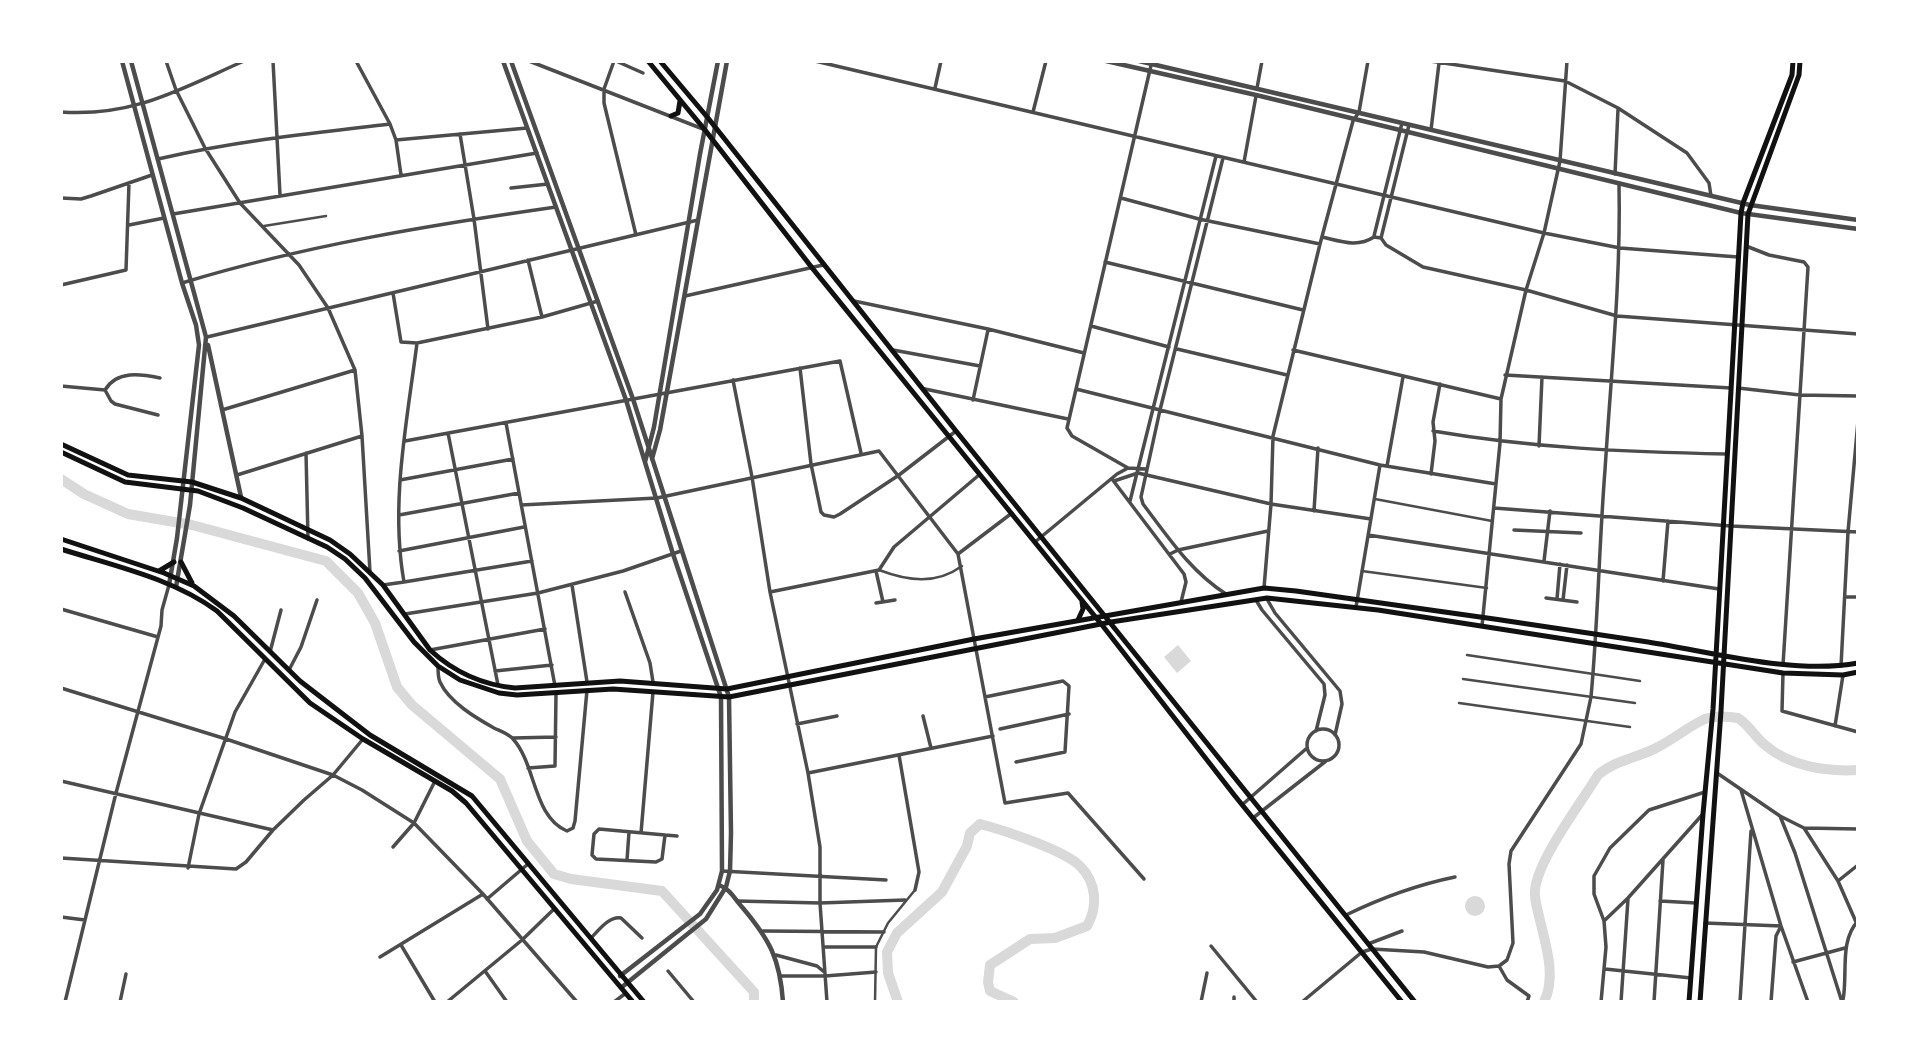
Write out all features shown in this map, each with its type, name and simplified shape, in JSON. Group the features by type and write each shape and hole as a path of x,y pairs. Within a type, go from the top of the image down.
{"main road":[{"path":"648,61 813,269 1081,598 1253,818 1402,1002"},
{"path":"660,61 1415,1002"},
{"path":"1689,1002 1713,709 1731,388 1746,246 1743,203 1792,75 1793,61"},
{"path":"1700,1002 1731,526 1738,388 1738,257 1745,214 1799,75 1800,61"},
{"path":"671,116 678,113 680,101"},
{"path":"61,444 128,475 183,480 241,498 330,540 350,554 383,585 430,650 460,672 499,690"},
{"path":"61,452 125,482 182,488 243,508 345,559 365,578 414,642 438,666 460,680 499,690 653,690 729,697 976,647 1255,598 1356,607 1783,673 1843,675 1858,672"},
{"path":"61,539 158,571 194,586 234,616 289,670 370,735 472,796 644,1002"},
{"path":"61,549 173,586 217,611 310,703 363,739 436,781 466,803 634,1002"},
{"path":"158,571 177,562 194,586"},
{"path":"556,689 587,682 653,682 727,689 974,639 1264,588 1594,634 1783,665 1841,666 1858,663"},
{"path":"1078,620 1083,609 1081,598"}],"street":[{"path":"64,999 158,637 173,586 178,579 177,538 199,345 196,325 182,283 122,61"},
{"path":"131,61 206,337 241,498"},
{"path":"166,61 176,90 205,148 240,203 290,253 328,308 355,370 370,572"},
{"path":"61,112 104,113 142,105 244,61"},
{"path":"273,61 280,196"},
{"path":"356,61 390,124 396,140 401,176"},
{"path":"503,61 626,400 673,554 721,697 722,870 719,885 700,914 615,980"},
{"path":"511,61 633,399 729,697 730,871 726,887 706,919 628,982 614,1002"},
{"path":"529,61 544,64 705,130"},
{"path":"636,235 605,110 604,89 615,61 643,73"},
{"path":"645,462 718,61"},
{"path":"653,463 727,61"},
{"path":"815,61 1544,233 1620,248 1738,257"},
{"path":"935,88 941,61"},
{"path":"1033,112 1046,61"},
{"path":"1105,61 1745,214 1858,229"},
{"path":"1139,61 1750,205 1858,220"},
{"path":"1257,88 1262,61"},
{"path":"1264,588 1273,436 1336,183 1353,121 1359,113 1368,61"},
{"path":"1430,61 1566,81 1618,108 1688,153 1709,183 1711,196"},
{"path":"1482,626 1500,443 1501,399 1560,161 1567,61"},
{"path":"1432,130 1439,62"},
{"path":"1128,468 1072,436 1068,419 1152,63"},
{"path":"1244,162 1256,95"},
{"path":"1615,174 1618,108"},
{"path":"1374,237 1402,123"},
{"path":"156,160 205,148 278,136 390,124"},
{"path":"1381,238 1409,125"},
{"path":"396,140 527,128"},
{"path":"460,134 488,329"},
{"path":"172,215 537,153"},
{"path":"1130,502 1216,156"},
{"path":"1223,158 1141,497 1143,504 1194,570 1226,594"},
{"path":"61,198 81,199 152,175"},
{"path":"61,285 126,270 129,183"},
{"path":"510,188 548,184"},
{"path":"1370,946 1424,952 1488,967 1499,967 1507,960 1513,943 1509,864 1511,851 1581,744 1593,675 1610,381 1617,316 1619,184"},
{"path":"1121,198 1199,219 1320,244"},
{"path":"182,283 290,253 474,219 556,207"},
{"path":"264,226 326,216"},
{"path":"129,225 164,218"},
{"path":"206,337 698,220"},
{"path":"1322,237 1356,244 1365,243 1374,237 1381,238 1387,245 1423,267 1526,290 1617,316 1858,334"},
{"path":"1746,246 1769,255 1804,262 1808,267 1783,665"},
{"path":"528,260 542,317"},
{"path":"1105,262 1304,310"},
{"path":"685,296 824,265"},
{"path":"393,293 401,342 417,343 542,317 598,301"},
{"path":"853,301 988,329 1084,353"},
{"path":"1091,326 1287,375"},
{"path":"973,400 988,329"},
{"path":"173,586 171,576 184,538 190,505 206,337"},
{"path":"404,582 399,551 400,480 417,343"},
{"path":"892,350 980,366"},
{"path":"1293,350 1501,399"},
{"path":"405,441 840,360 861,453"},
{"path":"800,368 811,464 821,512 828,516 840,514 899,475 956,431"},
{"path":"222,410 355,370"},
{"path":"105,390 113,381 127,375 160,378"},
{"path":"1506,375 1731,388"},
{"path":"1387,466 1403,377"},
{"path":"1539,446 1542,377"},
{"path":"733,380 770,592 820,847 820,903 827,1002"},
{"path":"1430,474 1440,384"},
{"path":"61,386 105,390"},
{"path":"923,388 1068,419"},
{"path":"1738,388 1800,395 1858,396"},
{"path":"1076,389 1273,436 1380,465 1496,484"},
{"path":"105,390 115,404 158,415"},
{"path":"1841,666 1848,532 1858,421"},
{"path":"506,422 556,689 556,763 552,767 528,768"},
{"path":"1433,431 1500,443 1606,451 1728,454"},
{"path":"448,433 499,690"},
{"path":"235,475 362,436"},
{"path":"1314,511 1318,448"},
{"path":"522,505 657,498 861,453 876,450 882,453 958,554 1005,803 1068,793 1144,879"},
{"path":"306,453 308,539"},
{"path":"400,480 513,459"},
{"path":"1356,607 1380,465"},
{"path":"1035,542 1128,468 1139,467 1146,472 1271,504 1371,519"},
{"path":"1113,480 1146,472"},
{"path":"883,602 878,570 894,547 979,474"},
{"path":"1113,480 1185,576 1181,602"},
{"path":"399,515 519,493"},
{"path":"1374,499 1492,521"},
{"path":"1494,508 1724,526 1858,532"},
{"path":"1544,562 1550,511"},
{"path":"958,554 1012,513"},
{"path":"1663,581 1668,521"},
{"path":"399,551 526,526"},
{"path":"1514,530 1581,533"},
{"path":"1170,554 1268,531"},
{"path":"1368,535 1721,589"},
{"path":"405,614 538,593 681,551"},
{"path":"383,585 532,561"},
{"path":"1557,599 1560,564"},
{"path":"1563,600 1567,565"},
{"path":"770,592 878,570 919,580 943,576 962,566"},
{"path":"1362,571 1487,588"},
{"path":"572,585 587,682"},
{"path":"625,592 650,663 653,682"},
{"path":"1845,597 1858,597"},
{"path":"1242,804 1307,748 1309,738 1316,731 1325,695 1324,684 1255,598"},
{"path":"1267,598 1275,613 1340,691 1342,704 1335,734"},
{"path":"1546,598 1577,602"},
{"path":"289,670 301,647 317,600"},
{"path":"876,603 895,600"},
{"path":"61,609 158,637"},
{"path":"270,652 281,610"},
{"path":"430,650 545,629"},
{"path":"1467,656 1640,681"},
{"path":"188,868 199,814 235,712 265,659"},
{"path":"495,671 551,665"},
{"path":"438,666 439,681 448,693 478,718 513,738 556,737"},
{"path":"1783,673 1782,712 1858,732"},
{"path":"1835,726 1843,675"},
{"path":"1463,679 1635,703"},
{"path":"985,697 1063,681 1069,686 1065,752 1016,762"},
{"path":"61,688 334,775 414,823 483,894 576,1002"},
{"path":"513,738 548,817 567,831 573,828 587,690"},
{"path":"641,832 653,690"},
{"path":"1460,703 1630,727"},
{"path":"1000,729 1069,713"},
{"path":"797,724 837,716"},
{"path":"923,716 931,748"},
{"path":"1253,818 1333,758 1338,751 1339,742 1335,734 1326,730 1316,731"},
{"path":"807,773 993,736"},
{"path":"61,858 231,871 246,862 273,830 334,775 363,739"},
{"path":"1307,748 1316,760 1326,761"},
{"path":"875,1002 876,947 905,900 915,890 919,872 899,755"},
{"path":"1715,772 1780,816 1804,828 1858,828"},
{"path":"61,780 273,830"},
{"path":"393,846 414,823 436,781"},
{"path":"1741,790 1781,926 1808,1002"},
{"path":"1601,1002 1606,947 1604,921 1594,894 1594,876 1610,848 1649,810 1705,792"},
{"path":"1604,921 1703,814"},
{"path":"1780,816 1795,853 1843,1002"},
{"path":"1804,828 1838,881 1857,921 1846,948 1843,1002"},
{"path":"1740,1002 1751,829"},
{"path":"665,835 662,859 656,862 596,859 592,855 596,831 641,832 677,836"},
{"path":"627,860 629,832"},
{"path":"1654,1002 1664,858"},
{"path":"487,899 529,863"},
{"path":"1838,881 1858,865"},
{"path":"722,870 886,880"},
{"path":"1346,915 1382,897 1428,882 1455,877"},
{"path":"719,885 726,887 763,931 776,955 783,1002"},
{"path":"380,957 483,894"},
{"path":"1621,1002 1628,898"},
{"path":"737,901 820,903 905,900"},
{"path":"1660,901 1696,903"},
{"path":"447,1002 522,940 555,908"},
{"path":"61,917 85,920"},
{"path":"591,938 611,919 617,917 642,938"},
{"path":"1705,923 1781,926"},
{"path":"1770,1002 1776,936 1781,926"},
{"path":"763,931 884,932"},
{"path":"1302,1002 1370,946 1402,931"},
{"path":"401,945 435,1002"},
{"path":"1211,946 1257,1002"},
{"path":"823,947 876,947"},
{"path":"1794,962 1846,948"},
{"path":"776,955 817,966 825,974"},
{"path":"817,966 824,963"},
{"path":"1499,967 1507,980 1529,996 1527,1002"},
{"path":"1605,969 1691,978"},
{"path":"485,971 508,1002"},
{"path":"668,971 694,1002"},
{"path":"781,976 876,972"},
{"path":"1200,1002 1207,973"},
{"path":"120,1002 126,974"}],"shaded area":[{"path":"1178,645 1191,661 1177,673 1164,657"},
{"path":"1475,896 1482,899 1485,906 1482,913 1475,916 1468,913 1465,906 1468,899"}],"waterway":[{"path":"61,479 84,494 128,514 192,525 326,561 358,593 375,623 397,687 412,705 500,779 527,841 554,874 571,879 662,891 754,992 754,1002"},
{"path":"1544,1002 1550,970 1535,900 1538,877 1561,831 1598,775 1619,762 1658,747 1705,719 1722,716 1738,718 1765,745 1797,763 1821,769 1858,770"},
{"path":"898,1002 888,973 887,952 897,933 942,892 967,846 970,833 980,824 1047,847 1072,860 1086,873 1093,887 1093,911 1087,926 1055,938 1030,939 990,965 990,991 1014,1002"}]}
